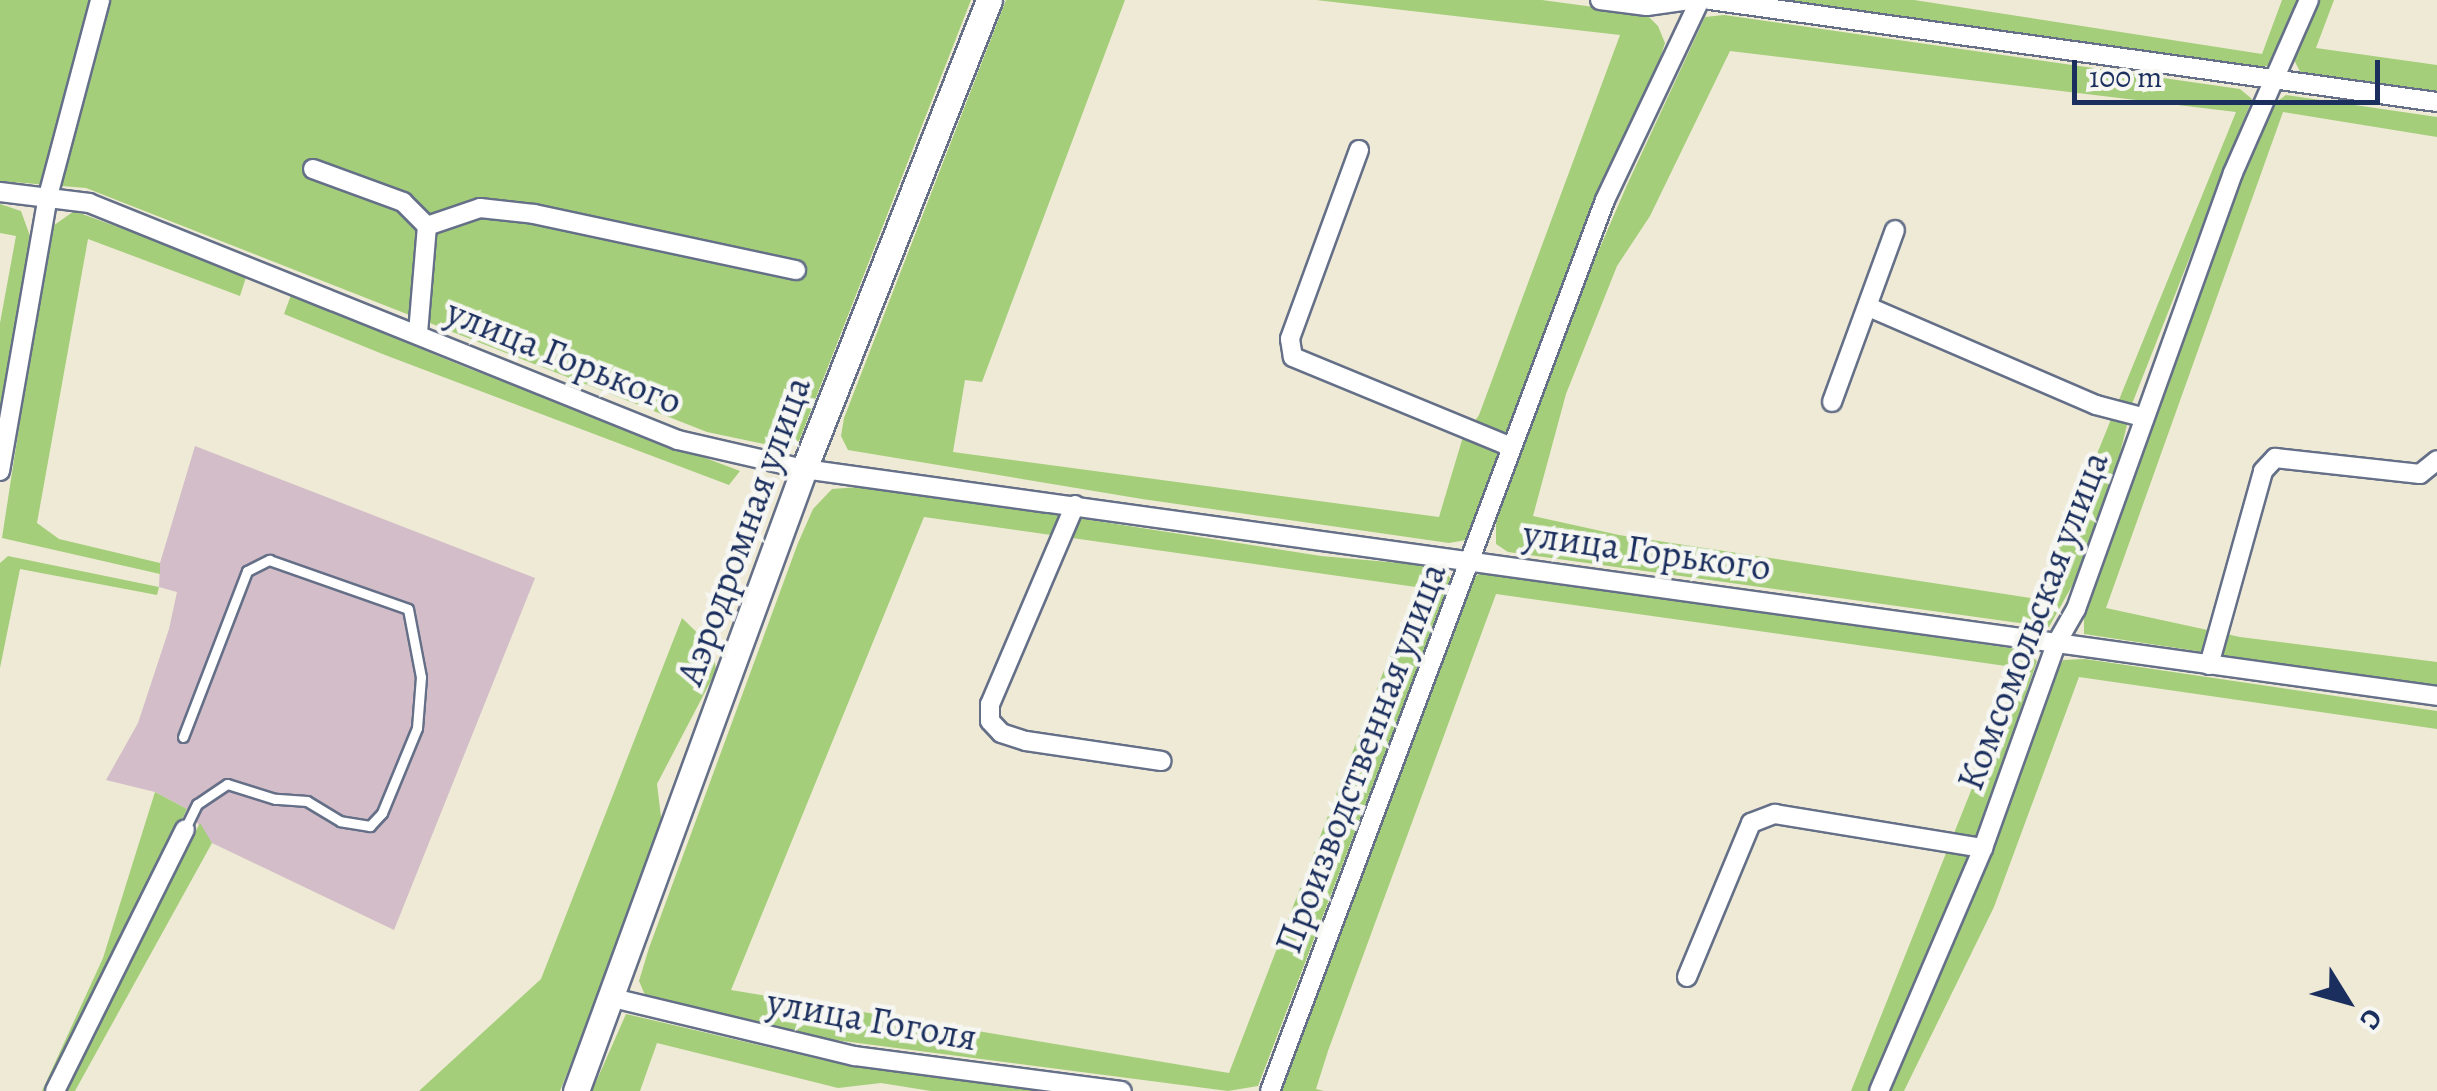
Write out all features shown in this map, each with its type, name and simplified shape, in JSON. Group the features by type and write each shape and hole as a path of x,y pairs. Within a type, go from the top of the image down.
{"street":[{"path":"0,471 48,196 58,174 100,0"},
{"name":"Аэродромная улица","path":"576,1091 804,469 989,0"},
{"path":"1600,0 1646,6 1690,0"},
{"name":"Производственная улица","path":"1270,1091 1605,200 1700,0"},
{"path":"1710,0 2277,84 2437,102"},
{"name":"Комсомольская улица","path":"1879,1091 1983,848 2056,644 2076,609 2232,173 2277,84 2309,0"},
{"path":"1359,150 1290,340 1293,358 1511,447"},
{"path":"314,169 403,202 427,226 418,334"},
{"name":"улица Горького","path":"0,192 89,202 678,440 804,469 1470,558 2437,696"},
{"path":"427,226 480,208 534,214 796,270"},
{"path":"1832,402 1871,308 1896,230"},
{"name":"Комсомольская улица","path":"1871,308 2096,406 2142,417"},
{"path":"2209,665 2263,471 2275,458 2420,474 2437,460"},
{"path":"1075,504 990,704 990,721 1000,732 1026,741 1162,761"},
{"name":"Комсомольская улица","path":"1688,978 1751,823 1775,814 1983,848"},
{"path":"55,1091 185,829"},
{"name":"улица Гоголя","path":"613,998 855,1056 1122,1091"}],"lane":[{"path":"183,737 247,571 269,560 408,610 420,677 417,728 382,813 370,826 340,821 307,801 275,799 228,784 197,804 185,829"}],"shaded area":[{"path":"195,446 535,578 394,930 212,843 187,809 155,792 106,780 138,723 169,629 177,592 159,587 160,563"}],"green space":[{"path":"0,0 971,0 799,441 769,445 707,432 86,188 0,181"},
{"path":"1006,0 1125,0 982,382 965,380 953,452 1439,517 1462,440 1479,415 1620,35 1316,0 1542,0 1646,14 1658,26 1665,43 1651,86 1588,218 1466,540 1449,543 1142,499 848,450 841,436 844,418"},
{"path":"1764,0 1914,0 2262,54 2282,0 2299,0 2277,64 2260,67"},
{"path":"2317,0 2334,0 2316,48 2437,65 2437,96 2304,79 2294,60"},
{"path":"1724,15 2240,89 2252,99 2132,404 2117,466 2077,577 2049,627 1508,552 1496,544 1496,523 1559,342 1705,17","holes":["1730,51 2236,112 2038,599 1619,535 1533,516 1566,394 1617,266 1650,216"]},
{"path":"2286,95 2437,117 2437,137 2283,112 2106,608 2240,637 2437,662 2437,687 2084,634 2084,614 2148,414 2242,164 2274,104"},
{"path":"0,204 21,211 30,236 0,416 0,323 16,236 0,233"},
{"path":"74,211 247,274 240,296 88,239 37,523 59,539 160,563 160,574 2,538 46,251 53,226"},
{"path":"291,295 465,367 740,471 729,485 385,355 284,314"},
{"path":"872,486 1321,556 1444,567 1451,580 1258,1086 1228,1091 835,1040 645,995 639,981 649,948 798,543 813,509 832,489","holes":["924,517 1416,587 1229,1073 731,990"]},
{"path":"8,556 159,587 157,595 20,569 0,668 0,563"},
{"path":"1481,573 2024,650 2037,661 1981,827 1870,1091 1851,1091 2020,668 1496,594 1328,1051 1316,1089 1324,1091 1282,1091 1471,579"},
{"path":"682,618 713,648 716,671 657,784 663,833 560,1091 419,1091 541,979"},
{"path":"2085,659 2437,711 2437,729 2079,677 1994,907 1904,1091 1886,1091 2054,678 2063,660"},
{"path":"155,792 187,809 49,1091 42,1091 103,958"},
{"path":"200,823 212,843 75,1091 60,1091"},
{"path":"626,1014 823,1060 1085,1091 931,1091 881,1083 838,1088 657,1043 640,1091 592,1091"}]}
